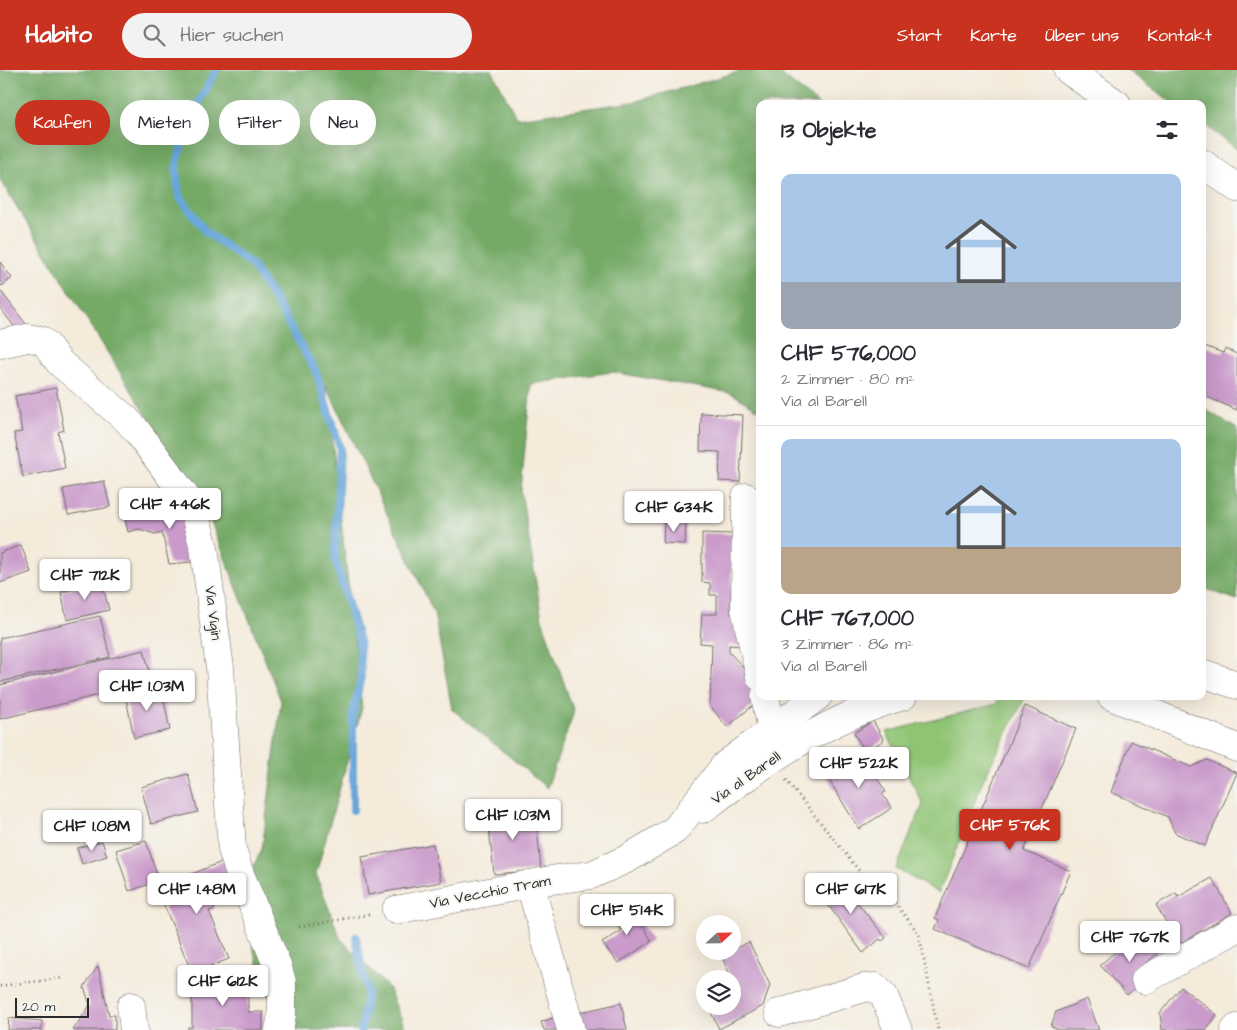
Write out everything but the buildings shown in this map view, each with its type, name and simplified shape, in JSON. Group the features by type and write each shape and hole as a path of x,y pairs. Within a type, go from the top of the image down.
{"street":[{"path":"1068,70 1111,100"},
{"path":"1206,167 1237,188"},
{"name":"Via Vigìn","path":"0,344 27,338 41,340 46,344 58,362 126,419 137,431 186,497 199,526 204,548 220,668 232,849 282,982 282,1015 279,1030"},
{"path":"746,498 744,609 756,660"},
{"path":"1206,674 1237,685"},
{"path":"765,700 772,730"},
{"name":"Via Vecchio Tram","path":"396,910 592,874 627,859 675,830 725,765 813,700"},
{"name":"Via al Barell","path":"675,830 769,760 839,720 862,709 890,700"},
{"path":"1121,700 1237,748"},
{"path":"530,884 570,1030"},
{"path":"1145,980 1237,928"},
{"path":"779,1013 864,988 875,987 884,996 898,1030"}],"path":[{"path":"769,760 861,873 892,899 919,934 938,1030"},
{"path":"299,927 396,910"},
{"path":"0,986 63,978"}],"green space":[{"path":"0,70 492,70 517,118 633,102 745,70 776,70 813,100 756,100 756,409 731,393 612,372 531,384 521,491 542,619 574,712 547,788 452,709 434,613 326,385 362,708 316,874 340,938 388,987 406,1030 280,1030 254,952 246,881 262,849 281,701 207,512 0,180"},
{"path":"1127,70 1237,70 1237,149 1206,126 1206,100 1168,100"},
{"path":"1206,410 1237,429 1237,600 1206,589"},
{"path":"998,700 1024,700 984,778 939,893 896,869 923,804 886,732 996,704"}],"waterway":[{"path":"216,70 186,127 176,168 179,196 206,232 252,265 279,307 316,372 340,448 335,559 359,641 361,677 353,713 353,810"},
{"path":"356,937 367,994 361,1030"}]}
